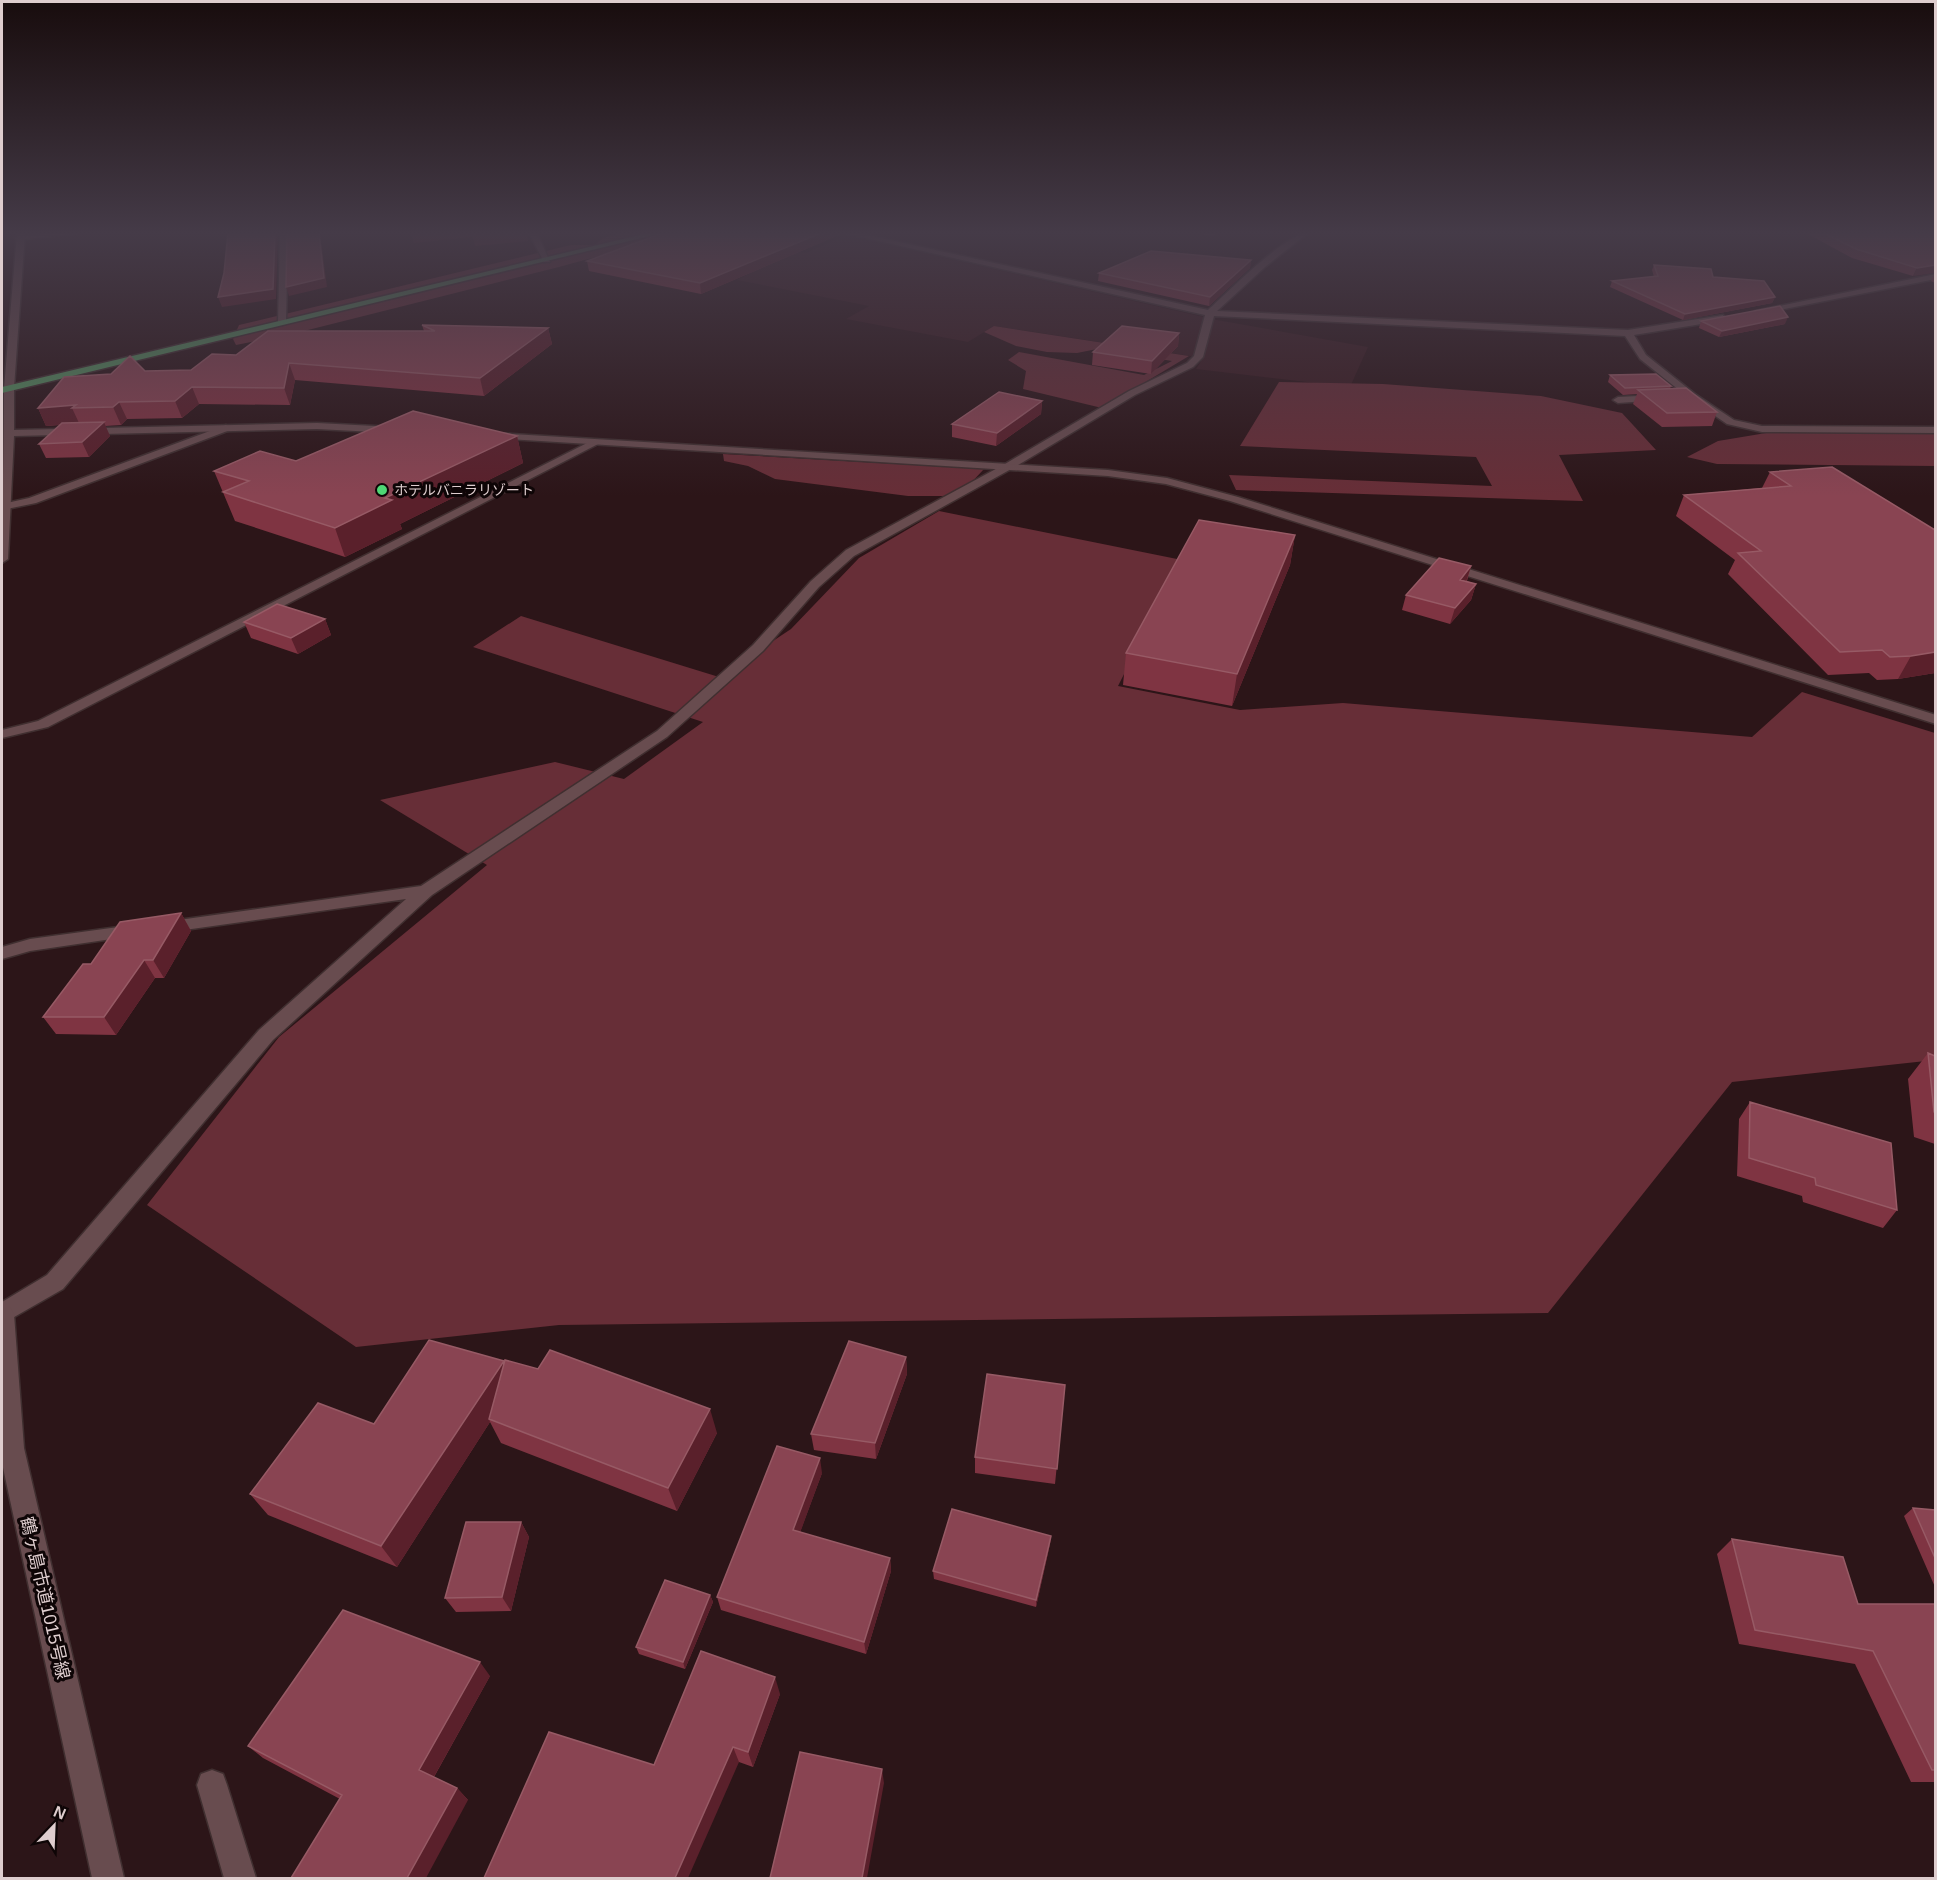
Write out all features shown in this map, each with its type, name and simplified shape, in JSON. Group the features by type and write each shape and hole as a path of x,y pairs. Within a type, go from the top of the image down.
{"highway":[{"path":"5,389 287,321"}],"street":[{"path":"2,559 9,433 5,389 12,321"},
{"path":"2,1314 55,1282 266,1035 426,891 662,734 758,648 815,584 850,554 1009,466 1132,393 1190,365 1198,357 1208,321"},
{"path":"1372,321 1628,333 1706,321"},
{"path":"1628,333 1643,357 1692,396 1731,422 1752,428 1935,430"},
{"path":"1618,400 1692,396"},
{"path":"9,433 317,426 411,431"},
{"path":"4,507 32,501 226,428"},
{"path":"481,435 1009,466 1108,473 1167,481 1234,499 1935,720"},
{"path":"2,734 43,724 597,442"},
{"path":"2,953 30,945 426,891"},
{"name":"鶴ヶ島市道1015号線","path":"2,1314 11,1448 108,1878"},
{"path":"212,1785 240,1878"}],"shaded area":[{"path":"257,321 345,321 236,345 233,339 239,325"},
{"path":"855,321 1221,321 1368,347 1350,387 1196,369 1203,358 994,326 968,342"},
{"path":"994,326 1189,356 1102,408 1023,389 1026,371 1008,360 1019,352 1144,375 1172,361 1097,349 1077,353 1047,352 1016,346 984,332"},
{"path":"1279,382 1383,384 1541,396 1622,413 1656,450 1559,455 1583,501 1236,490 1229,475 1492,486 1476,457 1240,446"},
{"path":"1790,425 1935,427 1935,466 1717,464 1687,457 1718,441 1766,433"},
{"path":"723,454 984,469 970,484 948,496 908,496 775,479 748,466 724,461"},
{"path":"939,511 1182,560 1118,686 1240,710 1343,703 1752,737 1802,692 1935,733 1935,1060 1732,1082 1548,1313 559,1325 356,1347 147,1205 279,1037 487,865 380,800 555,762 624,779 703,722 473,647 521,616 719,677 791,629 859,558"}],"building":[{"path":"1702,321 1770,321 1722,331"},
{"path":"422,325 548,328 480,378 289,363 284,388 192,387 175,401 119,402 113,407 72,408 76,405 38,408 64,377 111,374 130,356 145,371 191,370 212,354 236,355 268,331 435,331"},
{"path":"1122,326 1179,333 1152,361 1093,352"},
{"path":"1656,374 1671,386 1625,388 1610,375"},
{"path":"1686,388 1717,412 1667,413 1638,390"},
{"path":"999,392 1042,401 997,433 952,424"},
{"path":"413,411 517,436 385,498 392,500 335,528 223,492 249,481 214,471 260,451 296,461"},
{"path":"104,422 82,442 39,444 62,423"},
{"path":"1832,467 1935,530 1935,652 1890,657 1882,650 1840,652 1738,553 1761,551 1684,495 1791,486 1770,472"},
{"path":"1199,520 1295,535 1237,674 1126,653"},
{"path":"1439,558 1471,566 1460,580 1476,584 1455,608 1406,595"},
{"path":"277,604 325,619 291,638 244,622"},
{"path":"181,913 153,960 144,960 104,1017 43,1017 83,964 91,964 120,922"},
{"path":"1928,1053 1935,1056 1935,1113 1934,1112"},
{"path":"1750,1102 1891,1143 1897,1210 1816,1185 1815,1178 1749,1158"},
{"path":"429,1340 504,1361 381,1546 250,1494 318,1403 374,1424"},
{"path":"849,1341 906,1357 875,1443 811,1434"},
{"path":"550,1350 710,1409 668,1488 489,1419 505,1360 538,1369"},
{"path":"987,1374 1065,1385 1057,1469 975,1457"},
{"path":"777,1446 820,1458 793,1530 890,1558 864,1642 717,1597"},
{"path":"1913,1508 1935,1510 1935,1558"},
{"path":"952,1509 1051,1536 1036,1600 933,1571"},
{"path":"466,1522 521,1522 502,1597 445,1598"},
{"path":"1732,1539 1843,1557 1858,1604 1935,1604 1935,1770 1932,1770 1873,1651 1755,1630"},
{"path":"665,1580 710,1595 683,1662 636,1647"},
{"path":"343,1610 480,1662 419,1770 457,1788 407,1878 291,1878 342,1795 248,1746"},
{"path":"701,1651 775,1677 748,1752 733,1747 675,1878 484,1878 549,1732 654,1765"},
{"path":"800,1752 882,1769 862,1878 770,1878"}],"place":[{"name":"ホテルバニラリゾート","path":"382,490"}]}
